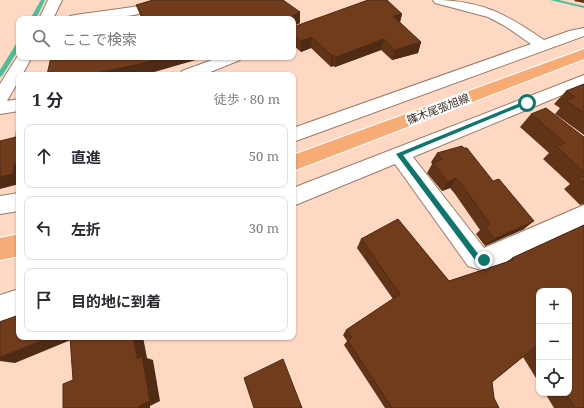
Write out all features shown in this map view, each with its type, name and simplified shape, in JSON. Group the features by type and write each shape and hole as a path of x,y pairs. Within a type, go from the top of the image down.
{"main road":[{"name":"篠木尾張旭線","path":"296,163 584,54"},
{"path":"0,249 16,246"}],"street":[{"path":"48,16 56,0"},
{"path":"97,16 134,11 175,0"},
{"path":"440,0 493,14 510,23 542,45"},
{"path":"296,133 542,45 584,32"},
{"path":"0,98 22,60"},
{"path":"196,72 226,60"},
{"path":"296,196 584,80"},
{"path":"527,103 544,116"},
{"path":"0,108 16,105"},
{"path":"399,154 477,258 484,260 584,215"},
{"path":"0,205 16,202"},
{"path":"0,308 16,303"}],"building":[{"path":"153,0 283,0 300,12 292,16 142,16 136,5"},
{"path":"368,0 387,0 402,14 393,16 421,42 395,50 384,39 336,57 334,55 332,56 312,37 301,41 296,37 296,26"},
{"path":"50,60 155,60 101,72 48,72"},
{"path":"584,84 584,113 567,101 575,97 566,91"},
{"path":"546,108 584,137 584,172 556,146 565,143 531,114"},
{"path":"16,137 16,164 14,164 13,174 0,177 0,141"},
{"path":"462,146 467,148 493,181 499,179 534,221 494,239 485,226 490,224 462,185 456,178 448,182 433,163 442,159 437,153"},
{"path":"584,176 584,183 578,178"},
{"path":"398,219 449,281 513,260 512,258 584,225 584,408 575,408 567,396 572,396 572,288 536,288 536,348 535,347 492,382 494,398 499,408 392,408 348,341 352,337 346,330 400,294 361,239"},
{"path":"16,316 16,340 42,340 0,357 0,322"},
{"path":"70,340 134,340 137,359 142,356 150,401 139,406 139,408 63,408 63,384 73,380"},
{"path":"283,359 302,408 254,408 244,378"}],"waterway":[{"path":"35,16 43,0"},
{"path":"552,0 584,7"},
{"path":"0,75 16,49"}],"route":[{"path":"484,260 477,258 399,154 527,103"}]}
